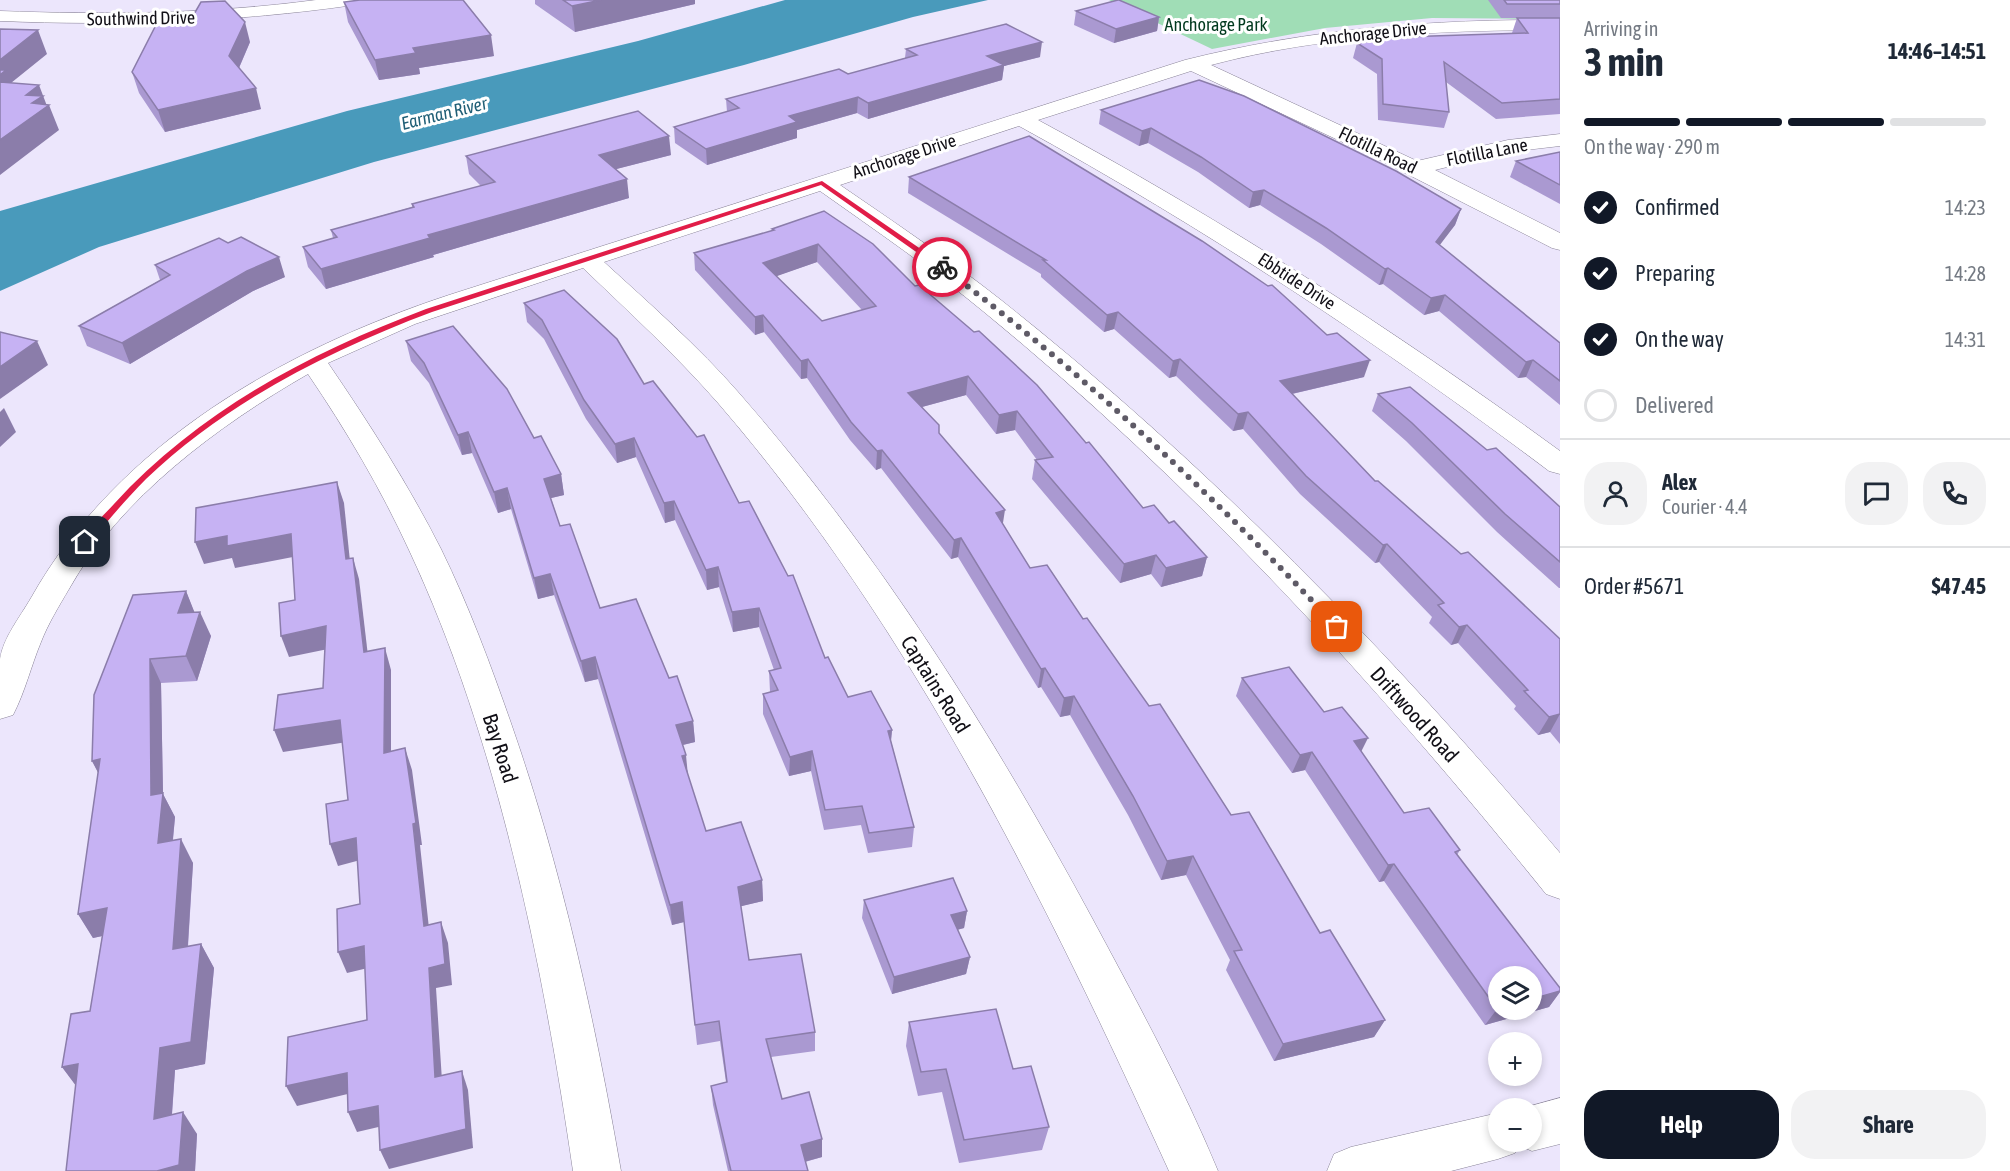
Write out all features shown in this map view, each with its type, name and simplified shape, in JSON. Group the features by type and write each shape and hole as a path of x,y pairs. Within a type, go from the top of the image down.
{"street":[{"name":"Southwind Drive","path":"0,16 166,19 253,13 344,1"},
{"name":"Anchorage Drive","path":"0,705 9,674 27,633 72,558 98,525 143,478 191,436 242,400 312,360 371,332 587,259 1192,64 1281,44 1375,31 1475,25 1560,26"},
{"name":"Flotilla Road","path":"1192,64 1314,118 1560,243"},
{"name":"Ebbtide Drive","path":"1021,119 1168,200 1258,255 1371,328 1560,465"},
{"name":"Flotilla Lane","path":"1415,168 1497,148 1560,140"},
{"name":"Driftwood Road","path":"822,183 914,246 992,304 1074,372 1163,452 1288,575 1402,697 1560,882"},
{"name":"Captains Road","path":"587,259 665,332 728,399 794,477 856,561 919,654 1018,819 1109,991 1194,1171"},
{"name":"Bay Road","path":"312,360 352,418 396,492 439,579 480,683 520,810 559,966 597,1171"},
{"path":"1542,1126 1560,1121"},
{"path":"1351,1171 1488,1138"}],"green space":[{"name":"Anchorage Park","path":"1109,0 1560,0 1560,19 1432,18 1325,28 1212,49"}],"water":[{"name":"Earman River","path":"785,0 988,0 913,17 744,65 374,162 99,247 0,291 0,211 347,111 638,41"}],"building":[{"path":"463,0 491,35 413,48 416,53 375,60 344,2"},
{"path":"563,0 601,0 572,6"},
{"path":"1118,0 1159,17 1116,29 1076,11"},
{"path":"1504,0 1560,0 1560,4 1507,4"},
{"path":"225,1 245,22 229,56 256,88 158,110 132,72 157,23 190,21 201,2"},
{"path":"1517,18 1560,18 1560,99 1502,103 1444,62 1449,112 1383,104 1382,59 1357,43 1401,37 1528,33"},
{"path":"1006,24 1042,42 987,56 1004,65 868,103 858,97 789,116 797,122 706,149 674,127 739,108 726,99 839,69 848,74 917,55 906,49"},
{"path":"0,29 38,30 0,60"},
{"path":"1199,80 1244,96 1396,171 1461,209 1436,242 1560,343 1560,381 1533,360 1526,362 1445,295 1431,298 1388,268 1385,269 1326,228 1264,190 1253,192 1201,157 1151,128 1142,131 1101,110"},
{"path":"0,82 39,85 26,95 43,96 32,103 49,105 0,140"},
{"path":"638,111 669,136 599,155 627,179 428,235 430,238 321,269 303,247 337,237 331,230 414,207 412,204 495,182 466,156"},
{"path":"1029,136 1202,241 1268,286 1272,285 1327,335 1337,333 1370,360 1280,381 1375,481 1378,481 1461,554 1468,552 1560,639 1560,714 1549,717 1524,691 1528,690 1467,625 1459,627 1438,605 1444,603 1387,544 1383,545 1306,476 1248,412 1238,414 1180,359 1173,361 1118,312 1107,315 1043,260 1046,260 909,177"},
{"path":"1560,152 1560,185 1516,161"},
{"path":"824,211 873,244 915,286 919,285 974,332 979,331 1037,385 1086,443 1089,442 1143,508 1154,505 1169,523 1174,521 1207,557 1166,568 1156,555 1124,564 1035,460 1053,457 1017,411 999,415 968,376 908,393 939,425 939,433 1005,510 996,513 1030,568 1047,565 1083,619 1087,618 1149,706 1160,704 1231,815 1249,812 1320,933 1330,930 1385,1020 1283,1044 1234,951 1242,950 1193,856 1167,861 1133,796 1074,696 1064,698 1045,668 1041,669 961,538 954,540 882,450 877,451 851,422 808,359 801,361 763,315 755,317 694,253 774,230 772,229","holes":["818,244 876,306 822,321 763,263"]},
{"path":"241,237 279,257 247,271 122,343 79,326 170,275 155,265 219,238 228,243"},
{"path":"564,290 617,339 644,384 653,381 697,437 704,435 739,503 749,501 788,576 793,575 825,658 828,657 848,697 871,691 892,730 888,731 914,827 869,833 862,806 825,810 812,751 790,757 763,694 778,690 769,671 781,668 759,608 732,612 718,567 706,570 674,501 664,503 634,438 615,444 584,400 542,320 524,303"},
{"path":"453,326 507,389 534,438 541,436 561,474 544,479 560,526 570,524 600,608 636,599 669,678 677,676 693,721 676,725 686,755 682,756 706,831 741,822 762,880 738,887 749,960 801,954 815,1032 766,1039 782,1099 809,1092 822,1139 801,1145 808,1171 731,1171 711,1086 727,1082 719,1021 695,1025 682,902 670,905 595,657 581,661 550,574 534,578 507,488 494,492 468,432 458,435 424,363 406,341"},
{"path":"0,332 37,341 0,367"},
{"path":"1410,387 1487,450 1496,448 1560,507 1560,562 1505,514 1412,423 1378,394"},
{"path":"337,482 346,559 353,558 364,652 385,648 384,753 405,748 416,823 413,824 424,926 441,922 445,964 429,968 435,1077 462,1071 466,1129 380,1150 378,1106 348,1112 347,1073 286,1086 288,1037 367,1020 364,946 338,952 337,909 360,904 356,838 330,844 326,804 348,800 340,720 274,730 278,695 323,688 326,626 281,636 279,603 295,600 291,534 227,546 227,536 195,542 196,508"},
{"path":"186,591 178,613 200,612 186,656 150,659 151,795 163,793 158,843 181,839 173,949 201,944 191,1042 160,1048 154,1119 183,1112 179,1165 157,1171 66,1171 78,1064 62,1067 71,1014 90,1011 107,908 78,914 100,759 92,761 94,695 133,595"},
{"path":"1289,667 1324,712 1342,707 1368,738 1354,741 1404,813 1429,808 1460,850 1455,852 1560,988 1560,991 1542,996 1542,966 1488,966 1488,996 1394,864 1388,865 1312,752 1300,755 1242,678"},
{"path":"953,878 967,911 951,915 970,957 894,977 864,900"},
{"path":"996,1009 1013,1069 1031,1066 1049,1127 964,1140 946,1069 921,1072 909,1022"}],"way so far":[{"path":"942,267 992,304 1074,372 1163,452 1288,575 1337,627"}],"route":[{"path":"85,542 143,478 191,436 242,400 312,360 371,332 429,311 822,183 942,267"}]}
